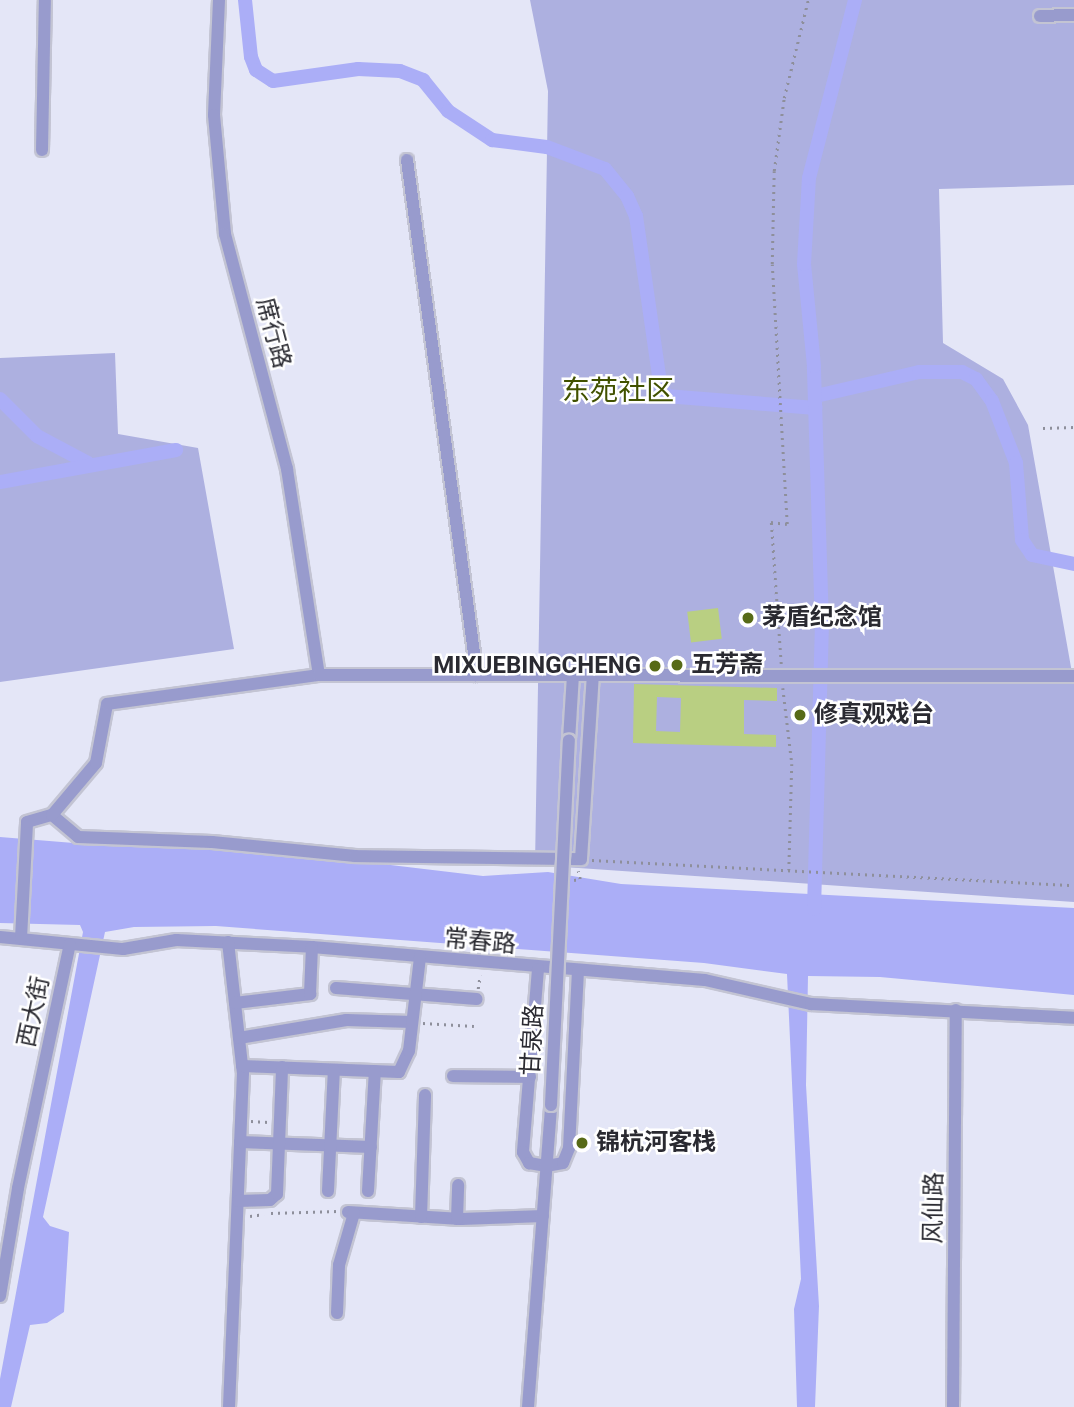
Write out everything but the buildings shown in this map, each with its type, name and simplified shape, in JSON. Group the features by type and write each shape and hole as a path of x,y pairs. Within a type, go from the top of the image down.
{"street":[{"path":"42,150 45,0"},
{"name":"席行路","path":"219,0 214,115 226,234 287,470 319,675"},
{"path":"1040,16 1074,15"},
{"path":"407,160 477,675"},
{"path":"21,938 27,822 52,815 96,763 107,704 319,675 1074,676"},
{"name":"甘泉路","path":"528,1407 551,1105 573,675"},
{"path":"52,815 78,837 212,842 355,856 581,859 593,675"},
{"name":"常春路","path":"0,937 109,948 176,940 312,947 538,969 705,980 781,995 811,1004 1074,1018"},
{"path":"228,942 242,1066 229,1407"},
{"name":"西大街","path":"0,1296 18,1188 74,944"},
{"path":"235,1003 310,994 312,947"},
{"path":"242,1066 399,1072 405,1066 421,957"},
{"path":"538,969 523,1152 529,1164 546,1166 563,1164 569,1148 578,972"},
{"path":"336,988 477,999"},
{"name":"风仙路","path":"953,1407 956,1010"},
{"path":"239,1038 345,1020 412,1022"},
{"path":"237,1201 270,1200 277,1194 282,1067"},
{"path":"328,1191 334,1070"},
{"path":"368,1191 375,1071"},
{"path":"453,1076 530,1077"},
{"path":"421,1217 425,1095"},
{"path":"240,1142 371,1147"},
{"path":"457,1219 458,1185"},
{"path":"337,1313 339,1265 351,1212 457,1219 542,1216"}],"path":[{"path":"789,870 793,764 782,676 771,522 788,524 772,264 774,171 784,98 808,0"},
{"path":"1043,428 1074,427"},
{"path":"581,859 1074,885"},
{"path":"477,999 481,963"},
{"path":"412,1022 474,1026"},
{"path":"241,1121 279,1122"},
{"path":"237,1217 312,1210 351,1212"}],"shaded area":[{"path":"530,0 1074,0 1074,185 939,189 943,343 1003,379 1028,425 1074,684 1074,902 535,865 548,91"},
{"path":"115,353 118,434 198,448 234,649 0,682 0,358"},
{"path":"0,837 86,844 197,842 483,876 548,872 621,884 1074,908 1074,995 880,977 808,976 806,1085 819,1306 815,1407 797,1407 794,1309 801,1279 787,974 704,963 216,926 134,927 105,932 43,1217 50,1226 69,1232 64,1312 47,1323 30,1325 11,1407 0,1407 0,1379 83,932 80,925 0,923"}],"waterway":[{"path":"245,0 251,57 256,70 273,81 358,69 400,71 423,80 448,111 492,140 547,147 605,169 627,196 636,216 660,383 666,396 816,408"},
{"path":"814,909 822,626 814,366 804,264 809,178 855,0"},
{"path":"816,396 919,372 962,372 976,379 992,401 1016,463 1022,540 1032,555 1074,564"},
{"path":"0,399 37,436 88,463"},
{"path":"0,482 176,450"}],"place":[{"name":"茅盾纪念馆","path":"748,618"},
{"name":"五芳斋","path":"677,665"},
{"name":"MIXUEBINGCHENG","path":"655,666"},
{"name":"修真观戏台","path":"800,715"},
{"name":"锦杭河客栈","path":"582,1143"}],"district":[{"name":"东苑社区","path":"618,391"}]}
